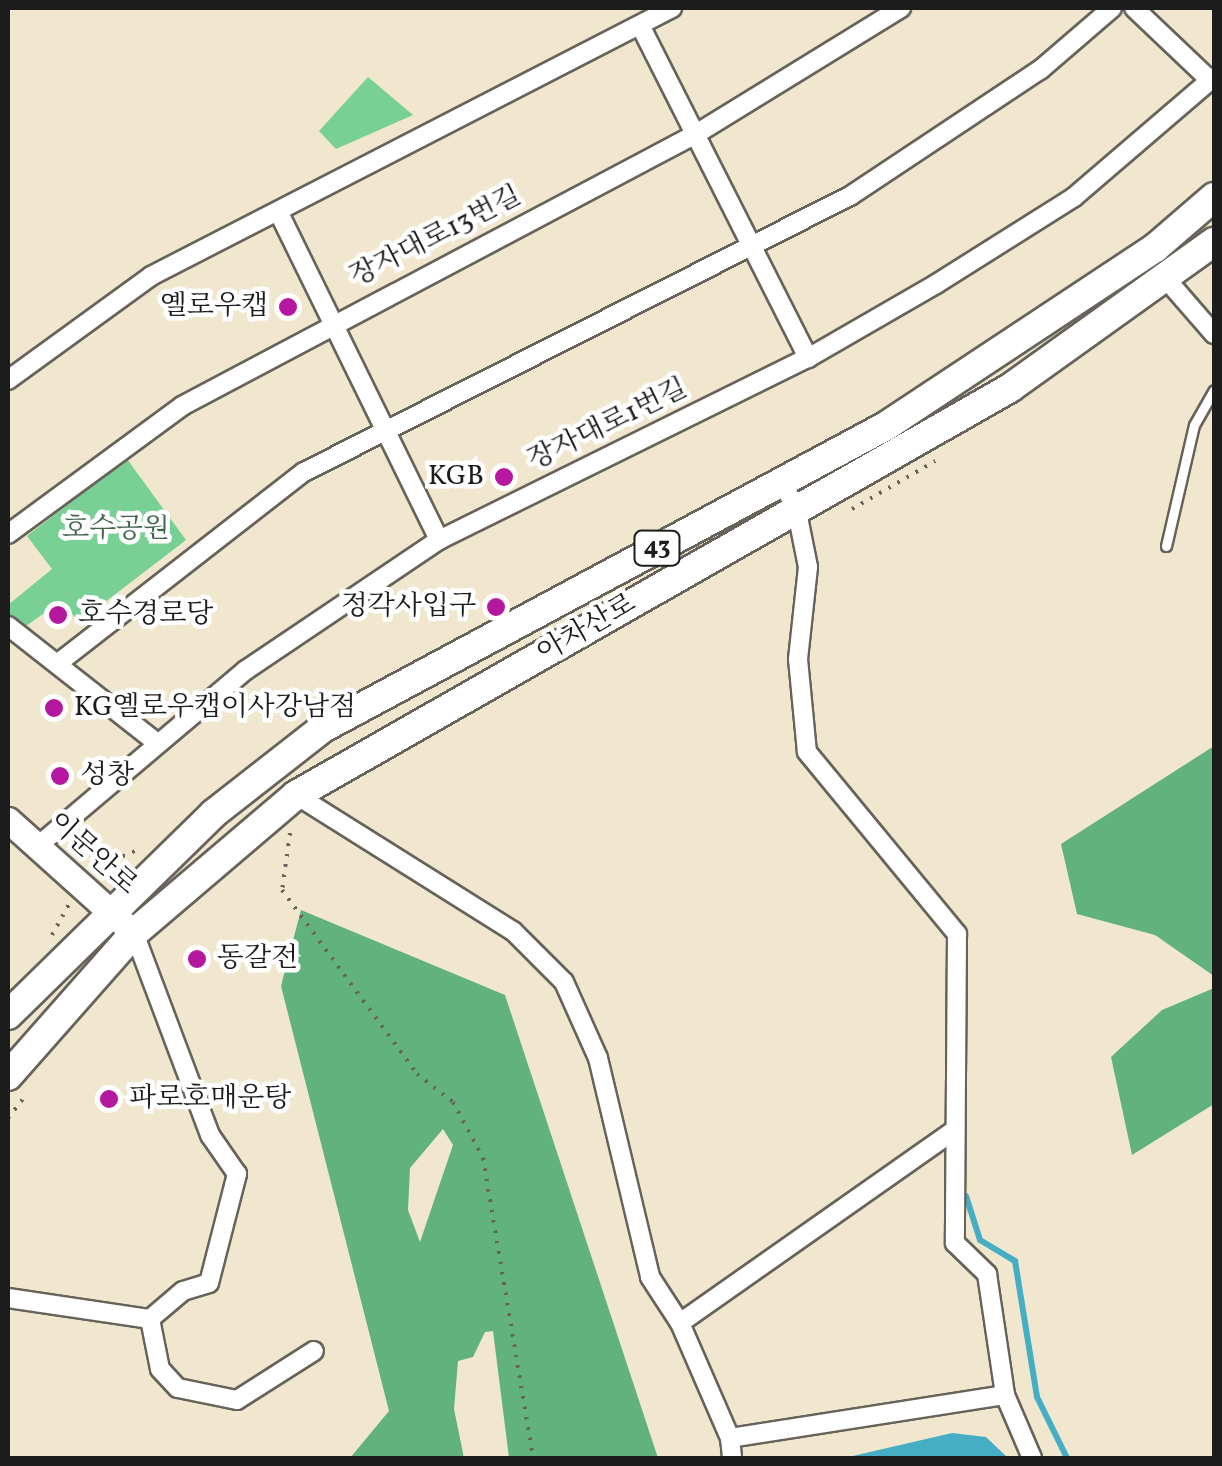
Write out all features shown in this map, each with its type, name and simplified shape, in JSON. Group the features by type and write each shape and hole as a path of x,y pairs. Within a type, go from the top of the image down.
{"main road":[{"name":"아차산로","path":"8,1015 109,909 213,814 323,728 902,416 1155,248 1214,197"},
{"name":"아차산로","path":"20,1082 134,934 294,808 796,510 1010,388 1167,280 1214,242"}],"street":[{"path":"8,380 151,276 672,8"},
{"name":"장자대로13번길","path":"8,534 182,406 333,320 696,134 901,8"},
{"path":"57,664 304,472 850,196 1040,70 1112,8"},
{"path":"1134,8 1212,78"},
{"path":"641,26 808,358"},
{"name":"장자대로1번길","path":"40,844 156,742 246,670 439,540 808,358 1074,197 1212,78"},
{"path":"279,213 389,430 439,540"},
{"path":"1167,280 1214,334"},
{"path":"781,482 796,510 808,567 798,659 807,752 957,934 955,1243 987,1274 1005,1396 1032,1458"},
{"path":"8,626 156,742"},
{"path":"294,808 513,931 564,982 598,1058 650,1277 680,1323 730,1438 732,1458"},
{"name":"이문안로","path":"11,830 40,844 134,934"},
{"path":"8,1298 150,1319 184,1291 209,1282 238,1174 210,1136 134,934"},
{"path":"680,1323 955,1130"},
{"path":"150,1319 160,1369 178,1388 236,1400 314,1351"},
{"path":"730,1438 1005,1396"}],"lane":[{"path":"1166,546 1194,424 1214,390"}],"path":[{"path":"851,510 950,452"},
{"path":"284,827 294,808"},
{"path":"294,808 282,890 417,1074 453,1102 483,1158 533,1458"},
{"path":"8,1118 20,1082"}],"green space":[{"path":"368,77 413,115 336,149 319,131"},
{"name":"호수공원","path":"127,459 186,540 79,622 61,601 22,629 8,616 8,605 52,569 27,536"},
{"path":"1214,746 1214,976 1155,935 1077,914 1061,844"},
{"path":"301,910 505,995 658,1458 509,1458 493,1331 485,1332 473,1357 458,1361 454,1409 464,1458 350,1458 389,1411 281,986","holes":["443,1129 453,1145 420,1242 408,1210 410,1168"]},
{"path":"1214,988 1214,1104 1132,1155 1111,1057 1162,1010"}],"water":[{"path":"952,1433 986,1437 1008,1458 844,1458"}],"waterway":[{"path":"966,1196 980,1240 1015,1261 1037,1397 1067,1458"}],"place":[{"name":"옐로우캡","path":"288,307"},
{"name":"KGB","path":"504,477"},
{"name":"정각사입구","path":"496,607"},
{"name":"호수경로당","path":"58,615"},
{"name":"KG옐로우캡이사강남점","path":"54,708"},
{"name":"성창","path":"60,776"},
{"name":"동갈전","path":"197,959"},
{"name":"파로호매운탕","path":"109,1099"}]}
